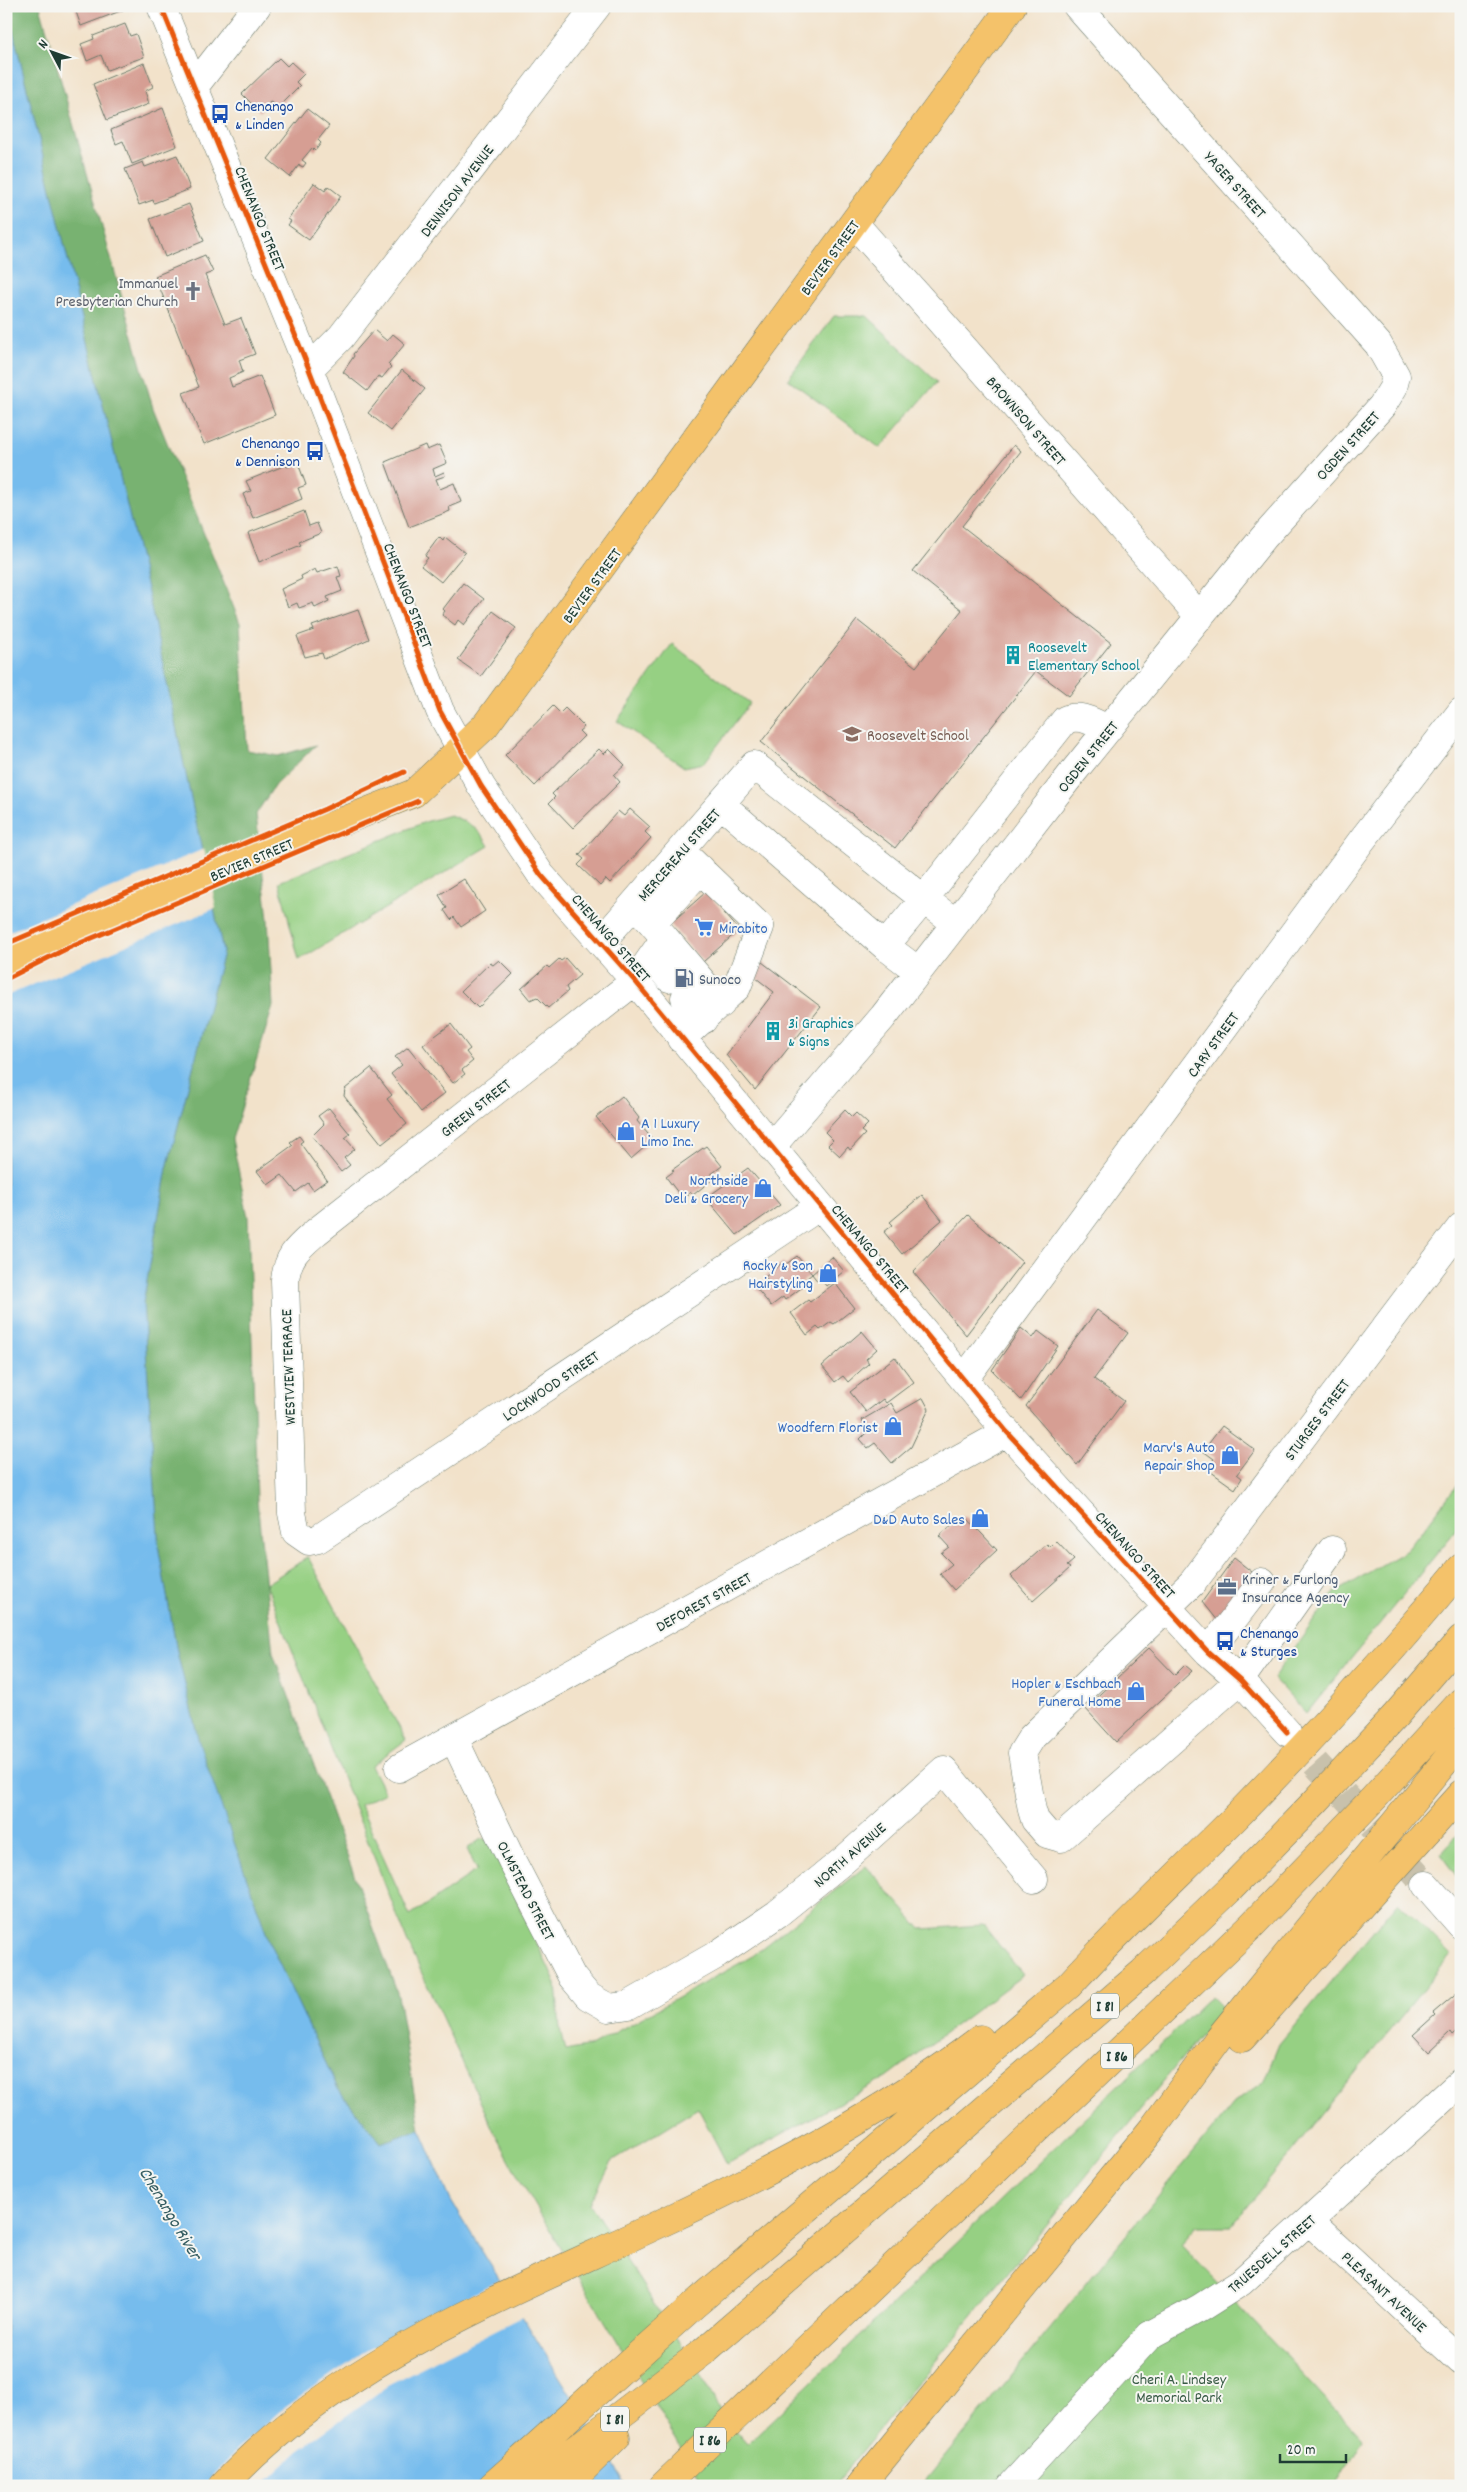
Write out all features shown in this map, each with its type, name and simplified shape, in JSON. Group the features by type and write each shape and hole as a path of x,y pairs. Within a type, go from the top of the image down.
{"main road":[{"name":"BEVIER STREET","path":"6,962 278,847 414,793 486,726 1012,6"},
{"path":"492,2486 694,2306 1069,1985 1119,1930 1218,1835 1292,1759 1398,1642 1461,1568"},
{"name":"I 81","path":"527,2486 710,2346 1052,2052 1158,1958 1230,1888 1342,1773 1461,1639"},
{"name":"I 86","path":"663,2486 1251,1926 1374,1798 1461,1702"},
{"path":"860,2486 1153,2128 1219,2038 1461,1742"},
{"path":"1153,2128 1232,2049 1461,1794"},
{"path":"223,2486 260,2449 356,2375 394,2352 465,2314 658,2225 800,2153 910,2087 971,2045 1119,1930"},
{"path":"566,2486 710,2346"}],"street":[{"name":"CHENANGO STREET","path":"161,6 309,369 436,702 460,750 481,786 541,875 635,982 965,1378 1007,1432 1208,1652 1240,1680 1287,1732"},
{"path":"194,87 258,6"},
{"name":"DENNISON AVENUE","path":"309,369 341,338 596,6"},
{"name":"YAGER STREET","path":"1077,6 1378,344 1391,365"},
{"name":"BROWNSON STREET","path":"854,223 1200,617"},
{"name":"OGDEN STREET","path":"771,1147 882,1017 1108,729 1264,538 1382,406 1396,376 1391,365"},
{"name":"CARY STREET","path":"965,1378 1362,840 1461,712"},
{"path":"885,946 1065,720 1072,717 1082,718 1108,729"},
{"name":"MERCEREAU STREET","path":"601,942 651,931 681,851 754,765 924,898"},
{"path":"721,804 885,946 918,971"},
{"path":"681,851 760,927 737,987 681,1039"},
{"path":"651,931 701,869"},
{"path":"924,898 956,923"},
{"path":"651,931 677,988 712,1012"},
{"path":"651,931 712,1012"},
{"name":"GREEN STREET","path":"316,1232 635,982 651,931"},
{"name":"LOCKWOOD STREET","path":"292,1513 296,1532 309,1541 318,1539 820,1206"},
{"name":"STURGES STREET","path":"1035,1819 1022,1753 1025,1746 1044,1725 1194,1582 1461,1227"},
{"name":"WESTVIEW TERRACE","path":"292,1513 285,1280 287,1265 293,1252 316,1232"},
{"name":"DEFOREST STREET","path":"399,1768 1007,1432"},
{"path":"1005,1844 1035,1819 1047,1834 1061,1838 1240,1680 1332,1550"},
{"path":"1208,1652 1262,1582"},
{"name":"OLMSTEAD STREET","path":"454,1739 572,1977 588,1996 609,2008 629,2005"},
{"name":"NORTH AVENUE","path":"629,2005 718,1954 777,1914 844,1860 944,1770 1034,1879"},
{"path":"1426,1885 1461,1925"},
{"name":"TRUESDELL STREET","path":"1011,2486 1150,2335 1207,2304 1241,2282 1461,2082"},
{"name":"PLEASANT AVENUE","path":"1309,2221 1461,2361"}],"green space":[{"path":"7,6 40,6 153,408 240,623 247,750 278,756 316,745 275,785 256,814 268,919 273,1006 232,1139 248,1217 257,1500 273,1653 398,1995 420,2129 381,2143 338,2089 270,1944 200,1747 177,1652 159,1551 143,1303 167,1168 223,952 148,593"},
{"path":"834,316 867,316 937,382 880,448 788,379"},
{"path":"672,644 750,703 704,763 684,767 617,721"},
{"path":"450,815 472,826 489,846 299,960 279,882 425,822"},
{"path":"1461,1480 1461,1524 1306,1714 1273,1678 1334,1593 1407,1550"},
{"path":"308,1557 406,1740 371,1766 385,1793 360,1805 410,1916 477,1870 467,1849 481,1839 489,1841 556,1984 560,2029 565,2051 591,2046 749,1958 866,1866 921,1929 983,1925 1023,1975 887,2077 727,2164 698,2108 612,2161 590,2204 708,2386 720,2412 748,2444 1211,1996 1223,2008 834,2486 704,2486 523,2185 497,2138 408,1943 266,1584"},
{"path":"1461,1831 1461,1882 1440,1854"},
{"name":"Cheri A. Lindsey Memorial Park","path":"1398,1902 1451,1955 1231,2226 1197,2226 1181,2244 1363,2439 1336,2486 921,2486 1234,2103 1263,2083 1279,2044"}],"water":[{"name":"Chenango River","path":"7,6 148,593 223,952 167,1168 143,1303 159,1551 177,1652 200,1746 270,1944 338,2089 381,2143 420,2129 451,2201 627,2486 14,2486 6,2474"}],"pier":[{"path":"204,849 216,908 6,996 6,933"},
{"path":"502,2278 525,2315 393,2382 299,2450 261,2486 204,2486 229,2458 279,2412 362,2353"}],"building":[{"path":"74,6 122,6 123,10 81,26"},
{"path":"125,24 130,36 136,34 144,57 107,70 101,55 87,61 81,44 94,39 93,36"},
{"path":"279,58 287,66 291,62 304,74 296,82 300,86 279,107 270,102 260,112 242,94"},
{"path":"144,63 153,87 145,91 149,104 107,120 93,84"},
{"path":"163,108 177,146 132,164 123,141 116,144 111,130"},
{"path":"307,109 329,126 318,140 321,143 315,151 312,148 302,160 306,163 303,167 299,165 290,177 268,159"},
{"path":"177,155 190,189 154,203 153,200 139,205 125,169 143,162 145,167"},
{"path":"314,183 325,191 328,186 341,196 309,240 288,225 291,221 288,219"},
{"path":"189,204 204,241 165,257 150,219"},
{"name":"Immanuel Presbyterian Church","path":"205,255 213,272 205,275 225,324 241,318 255,354 239,360 243,372 229,378 232,387 260,376 275,415 204,444 183,393 199,387 155,276"},
{"path":"374,330 387,341 393,334 405,344 388,364 391,367 382,378 378,376 367,391 343,372 354,356 353,354"},
{"path":"402,370 425,389 391,431 368,413"},
{"path":"425,445 427,450 439,445 447,463 433,469 435,476 444,472 445,476 436,479 440,489 454,483 461,502 449,507 450,511 409,527 385,462"},
{"name":"Roosevelt Elementary School","path":"1014,445 1021,451 962,526 1111,643 1069,696 1036,671 895,848 761,742 857,620 916,667 962,610 913,571"},
{"path":"298,463 306,485 298,488 302,499 253,518 243,494 251,491 246,481 286,465 287,467"},
{"path":"304,511 309,526 317,523 321,533 299,542 301,545 259,562 248,533"},
{"path":"439,537 443,541 445,537 465,553 441,582 421,566 428,558 425,556"},
{"path":"338,566 341,576 337,577 342,591 327,597 329,601 315,608 313,603 299,608 297,603 288,607 281,589 302,579 301,576 315,569 317,573"},
{"path":"463,583 484,599 464,625 458,620 455,625 442,615 445,611 443,609"},
{"path":"358,610 369,639 324,659 322,653 305,657 297,636 314,630 312,626"},
{"path":"493,611 516,628 481,676 458,660"},
{"path":"553,706 560,713 565,708 584,727 579,731 584,736 535,786 505,755"},
{"path":"599,749 604,754 609,749 625,765 614,775 620,782 573,828 549,803 555,797 552,794"},
{"path":"630,809 650,827 645,832 651,838 610,883 606,879 600,886 578,865 584,859 579,855 618,811 624,816"},
{"path":"464,879 485,911 461,927 454,917 451,920 444,910 447,908 439,895"},
{"name":"Mirabito","path":"706,892 739,930 703,962 670,924"},
{"path":"565,958 580,975 566,987 568,991 548,1008 537,997 530,1000 521,989 547,966 549,968 559,959 561,961"},
{"path":"499,960 513,974 478,1008 461,991 490,963 493,965"},
{"name":"3i Graphics & Signs","path":"762,962 821,1007 755,1090 726,1055 774,992 751,974"},
{"path":"451,1024 470,1049 466,1052 473,1061 462,1070 465,1074 453,1083 423,1045"},
{"path":"408,1047 445,1093 421,1112 391,1074 402,1065 395,1057"},
{"path":"371,1068 392,1095 387,1099 407,1124 382,1144 344,1096 345,1089"},
{"name":"A 1 Luxury Limo Inc.","path":"622,1096 639,1118 637,1121 653,1140 631,1159 596,1117"},
{"path":"329,1108 350,1134 345,1138 355,1149 344,1158 350,1165 341,1172 312,1136 324,1124 318,1116"},
{"path":"845,1110 852,1117 856,1113 868,1124 861,1131 865,1134 850,1150 848,1147 840,1156 828,1145 833,1140 825,1132"},
{"path":"299,1136 303,1141 300,1143 327,1180 313,1190 308,1183 296,1192 282,1175 268,1185 257,1171 293,1145 290,1142"},
{"path":"706,1146 722,1166 710,1175 713,1179 693,1195 691,1192 682,1198 666,1177 674,1171 672,1170"},
{"path":"748,1168 780,1205 737,1235 706,1198"},
{"path":"922,1195 942,1220 902,1254 884,1232 893,1225 890,1222"},
{"path":"968,1215 1022,1262 966,1335 913,1272"},
{"path":"797,1256 812,1274 801,1283 804,1286 785,1300 783,1297 771,1306 756,1288 767,1279 765,1277 783,1262 785,1265"},
{"name":"Rocky & Son Hairstyling","path":"832,1257 844,1271 826,1286 821,1279 818,1282 812,1274"},
{"path":"835,1283 854,1308 834,1324 831,1322 820,1330 817,1327 807,1335 791,1313 808,1300 810,1302"},
{"path":"1097,1310 1128,1333 1094,1379 1124,1401 1077,1465 1026,1406"},
{"path":"1021,1328 1033,1338 1038,1331 1058,1346 1021,1400 992,1370"},
{"path":"862,1331 877,1349 866,1359 869,1363 848,1382 843,1376 835,1382 822,1366"},
{"path":"895,1357 914,1382 886,1403 883,1399 866,1412 850,1392"},
{"name":"Woodfern Florist","path":"923,1398 929,1409 911,1447 892,1463 875,1443 868,1448 860,1439 868,1431 862,1420 891,1403 897,1413"},
{"name":"Marv's Auto Repair Shop","path":"1222,1426 1255,1450 1237,1474 1242,1478 1235,1489 1207,1469 1214,1459 1203,1451"},
{"path":"961,1517 966,1517 997,1550 954,1590 940,1574 952,1564 941,1553 949,1547 939,1536"},
{"path":"1056,1541 1074,1560 1067,1566 1070,1568 1033,1601 1011,1576 1047,1544 1050,1547"},
{"name":"Kriner & Furlong Insurance Agency","path":"1234,1558 1252,1572 1217,1621 1202,1602"},
{"name":"Hopler & Eschbach Funeral Home","path":"1149,1648 1175,1675 1185,1665 1192,1671 1116,1742 1085,1708"},
{"path":"1459,1991 1461,2027 1452,2035 1450,2032 1429,2052 1413,2035 1435,2015 1433,2013"}],"tunnel":[{"path":"1287,1732 1426,1885"}],"cycle path":[{"path":"161,6 309,369 440,711 481,786 541,875 635,981 1007,1432 1208,1652 1240,1680 1287,1732"},
{"path":"6,944 325,809 404,772"},
{"path":"6,979 66,949 418,801"}],"place":[{"name":"Chenango & Linden","path":"220,114"},
{"name":"Immanuel Presbyterian Church","path":"193,291"},
{"name":"Chenango & Dennison","path":"315,451"},
{"name":"Roosevelt Elementary School","path":"1013,655"},
{"name":"Roosevelt School","path":"852,734"},
{"name":"Mirabito","path":"704,927"},
{"name":"Sunoco","path":"684,978"},
{"name":"3i Graphics & Signs","path":"773,1031"},
{"name":"A 1 Luxury Limo Inc.","path":"626,1131"},
{"name":"Northside Deli & Grocery","path":"763,1188"},
{"name":"Rocky & Son Hairstyling","path":"828,1273"},
{"name":"Woodfern Florist","path":"893,1426"},
{"name":"Marv's Auto Repair Shop","path":"1230,1455"},
{"name":"D&D Auto Sales","path":"980,1518"},
{"name":"Kriner & Furlong Insurance Agency","path":"1227,1587"},
{"name":"Chenango & Sturges","path":"1225,1641"},
{"name":"Hopler & Eschbach Funeral Home","path":"1136,1691"}]}
